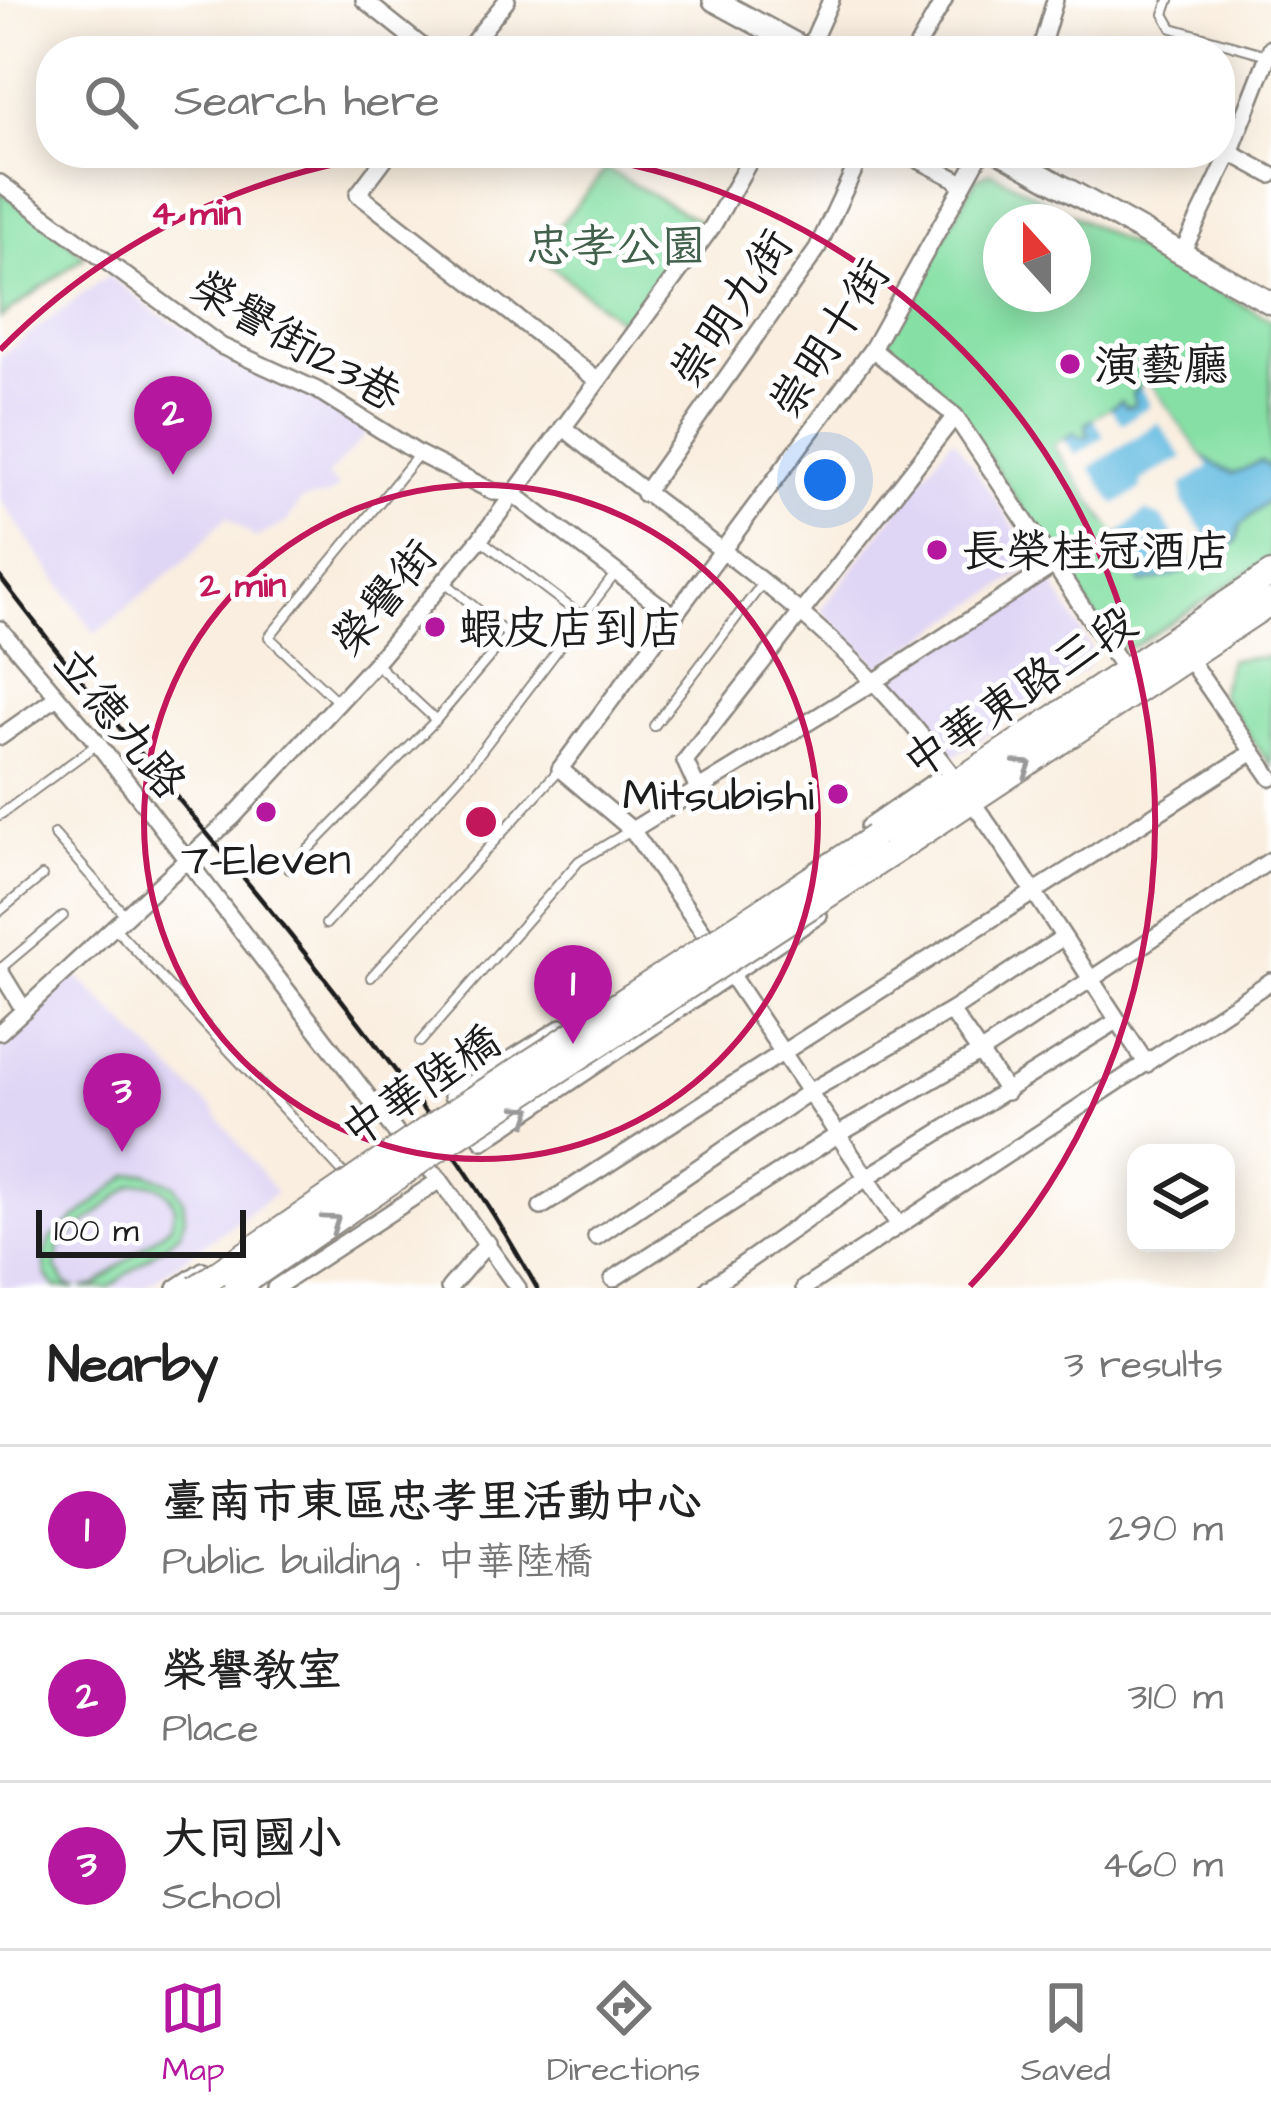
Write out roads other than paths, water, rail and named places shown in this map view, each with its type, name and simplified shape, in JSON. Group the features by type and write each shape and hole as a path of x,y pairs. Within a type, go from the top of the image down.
{"main road":[{"name":"中華東路三段","path":"883,846 1181,648 1271,574"},
{"name":"中華東路三段","path":"1181,648 1271,602"},
{"name":"中華陸橋","path":"196,1288 429,1128 883,846"},
{"name":"中華陸橋","path":"236,1288 883,846"}],"street":[{"path":"364,0 409,36"},
{"path":"478,36 507,0"},
{"path":"714,0 780,36"},
{"path":"815,36 831,0"},
{"path":"924,36 944,0"},
{"path":"1044,36 1055,0"},
{"path":"1235,128 1270,52"},
{"path":"1235,155 1271,175"},
{"path":"378,168 358,194 598,381"},
{"name":"榮譽街","path":"0,1032 234,816 375,663 479,538 598,381 712,227 745,168"},
{"name":"崇明九街","path":"644,494 816,251 855,168"},
{"path":"934,168 956,179 961,187"},
{"name":"崇明十街","path":"560,769 872,349 973,168"},
{"path":"1029,168 1271,303"},
{"path":"1182,253 1217,168"},
{"name":"榮譽街123巷","path":"0,183 221,346 316,390 419,454 440,460 494,492 512,493 675,617"},
{"path":"872,349 955,416 1132,681"},
{"path":"697,788 685,761 955,416"},
{"path":"563,427 800,611 874,682 966,791 1147,1064"},
{"path":"632,830 1054,565"},
{"name":"立德九路","path":"0,629 98,744 400,1138 440,1180 518,1288"},
{"path":"1181,648 1271,778"},
{"path":"0,664 18,653"},
{"path":"0,737 57,697"},
{"path":"541,1207 1253,752"},
{"path":"560,769 632,830 706,937"},
{"path":"935,781 966,791 962,820 483,1141 452,1096 706,937 935,781"},
{"path":"613,1280 839,1134 981,1052 1271,860"},
{"path":"596,1237 809,1092 951,1011 1062,938"},
{"path":"0,970 24,1010"},
{"path":"730,974 898,1224"},
{"path":"804,1288 1271,981"},
{"path":"951,1011 1006,1092"},
{"path":"709,1288 868,1176 1118,1021"},
{"path":"176,1288 400,1138"},
{"path":"275,1288 440,1180"},
{"path":"449,1288 488,1243"}],"lane":[{"path":"1169,0 1164,14 1172,28 1205,36"},
{"path":"1235,43 1270,52"},
{"path":"339,703 269,638 419,454"},
{"path":"479,538 584,618"},
{"path":"326,923 472,763 616,573"},
{"path":"289,869 436,721 508,635 444,580"},
{"path":"654,726 763,583"},
{"path":"375,663 436,721"},
{"path":"0,814 98,744"},
{"path":"371,977 560,769"},
{"path":"420,1042 579,861 632,830"},
{"path":"54,834 120,922 345,1175"},
{"path":"0,911 42,876"},
{"path":"0,970 63,916"}],"water":[{"path":"1148,381 1202,457 1233,474 1261,461 1271,468 1271,498 1240,526 1236,542 1225,550 1180,573 1141,583 1135,566 1121,551 1122,536 1054,446 1075,432 1079,437 1088,436 1086,424 1121,401 1126,407 1135,405 1132,393"}],"railway":[{"path":"0,577 351,1012 418,1101 537,1288"}],"place":[{"name":"演藝廳","path":"1070,364"},
{"name":"榮譽教室","path":"173,475"},
{"name":"長榮桂冠酒店","path":"937,550"},
{"name":"蝦皮店到店","path":"435,627"},
{"name":"Mitsubishi","path":"838,794"},
{"name":"7-Eleven","path":"266,812"},
{"name":"臺南市東區忠孝里活動中心","path":"573,1044"},
{"name":"大同國小","path":"122,1152"}],"park label":[{"name":"忠孝公園","path":"616,245"}]}
